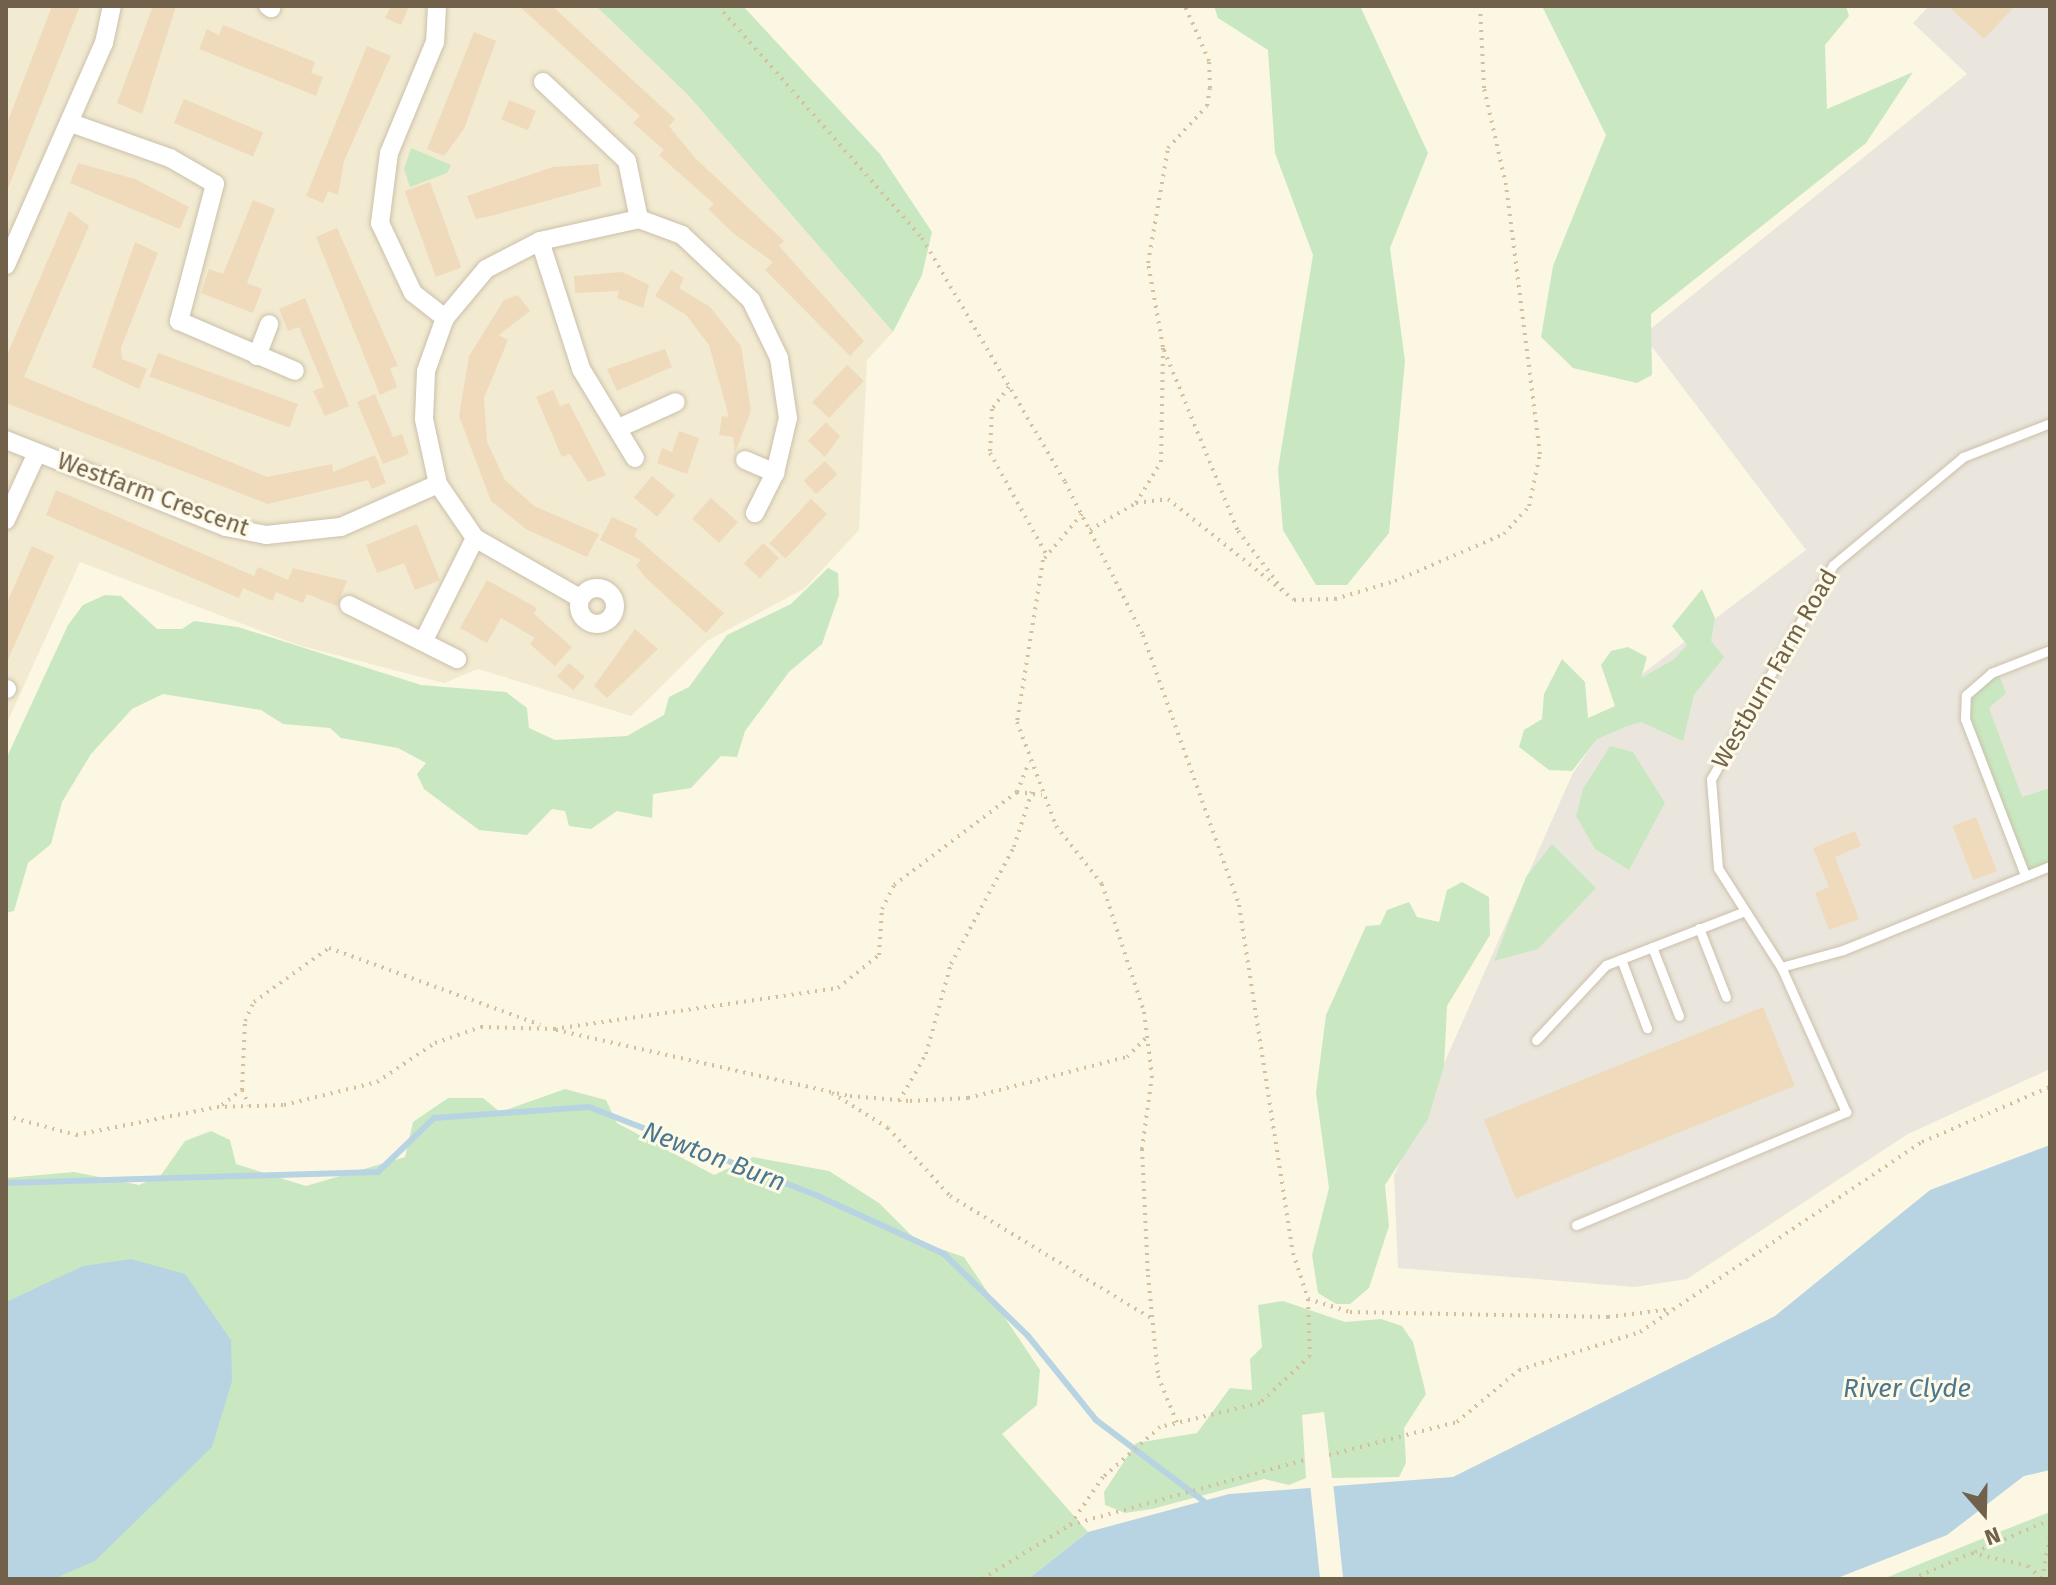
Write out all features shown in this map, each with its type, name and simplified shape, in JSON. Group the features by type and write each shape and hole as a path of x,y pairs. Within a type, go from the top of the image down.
{"street":[{"path":"6,265 71,123 112,6"},
{"path":"437,6 435,42 389,153 380,223 413,293 445,318"},
{"path":"543,82 627,161 639,219"},
{"path":"71,123 170,158 215,184 179,321 295,371"},
{"path":"578,597 475,538 438,484 424,396 445,318 486,269 540,241 639,219 682,235 730,274 769,329 787,385 775,473 755,513"},
{"path":"540,241 581,369 621,427 635,458"},
{"path":"257,356 269,324"},
{"path":"621,427 676,402"},
{"name":"Westfarm Crescent","path":"6,440 226,527 266,535 341,527 438,484"},
{"path":"6,520 37,453"},
{"path":"745,460 775,473"},
{"path":"424,640 475,538"},
{"path":"349,605 457,659"}],"lane":[{"name":"Westburn Farm Road","path":"1576,1225 1846,1112 1781,967 1718,868 1711,779 1833,565 1963,457 2050,423"},
{"path":"2025,875 1965,719 1966,695 1991,673 2050,650"},
{"path":"1781,967 1843,950 2050,866"},
{"path":"1536,1040 1606,965 1745,911"},
{"path":"1699,928 1726,997"},
{"path":"1652,947 1679,1016"},
{"path":"1621,959 1647,1028"}],"path":[{"path":"718,6 922,238 1009,387 1082,514 1143,635 1239,905 1293,1253 1308,1299 1310,1356 1260,1403 1177,1423 1145,1440 1125,1458 1070,1525"},
{"path":"1136,503 1161,462 1163,347 1148,263 1163,165 1168,148 1207,106 1210,88 1209,61 1185,6"},
{"path":"1090,530 1136,503 1168,499 1294,600 1335,599 1395,581 1504,534 1529,506 1540,454 1506,185 1484,88 1480,6"},
{"path":"1163,347 1238,531 1258,566 1294,600"},
{"path":"1009,387 992,409 990,453 1046,554"},
{"path":"1082,514 1046,554 1017,722 1042,795 1102,884 1147,1037 1152,1076 1142,1149 1152,1319 1158,1376 1177,1423"},
{"path":"6,1116 76,1135 217,1107 357,1089 466,1030 554,1029 851,983 879,955 882,909 894,885 1017,792 1029,762"},
{"path":"1017,792 1032,791 1042,795"},
{"path":"899,1101 926,1054 951,964 1014,847 1032,791"},
{"path":"249,1105 242,1090 245,1021 254,1002 329,948 554,1029 830,1091 899,1101 968,1098 1127,1057 1147,1037"},
{"path":"1329,1455 1457,1422 1519,1370 1640,1332 1922,1142 2050,1087"},
{"path":"217,1107 242,1090"},
{"path":"830,1091 888,1128 950,1196 1152,1319"},
{"path":"1308,1299 1350,1312 1608,1317 1674,1308"},
{"path":"982,1579 1070,1525 1194,1485 1308,1459"},
{"path":"1912,1579 2050,1520"},
{"path":"2042,1579 2050,1536"},
{"path":"1972,1553 2028,1566 2042,1579"}],"shaded area":[{"path":"6,6 596,6 688,95 893,332 867,360 859,530 805,588 707,641 631,716 478,669 444,683 298,645 80,562 6,725"},
{"path":"1929,6 2050,6 2050,1069 1908,1134 1687,1279 1635,1287 1398,1268 1394,1176 1572,775 1638,677 1806,550 1643,335 1967,74 1913,23"}],"green space":[{"path":"596,6 743,6 880,154 932,232 922,275 893,332 688,95"},
{"path":"1214,6 1360,6 1428,153 1390,248 1405,361 1389,533 1347,585 1316,585 1283,530 1278,469 1313,255 1275,153 1268,50 1218,18"},
{"path":"1542,6 1846,6 1849,16 1825,45 1827,109 1913,72 1866,143 1651,314 1652,375 1637,383 1573,368 1541,337 1553,266 1606,135"},
{"path":"411,148 451,165 447,173 410,187 404,169"},
{"path":"828,568 838,573 839,595 822,644 789,672 745,731 737,757 721,756 691,788 653,794 652,818 617,811 591,829 569,826 565,811 552,809 527,835 479,830 424,789 417,774 426,763 398,748 341,738 330,728 283,724 261,710 163,694 132,709 91,754 62,802 51,844 28,863 14,911 6,913 6,759 68,625 83,605 105,595 121,596 157,629 182,629 194,621 238,627 421,685 506,692 527,708 529,728 555,740 627,736 664,715 669,697 689,687 727,635 791,604"},
{"path":"1702,589 1715,618 1711,641 1724,657 1694,695 1683,741 1641,722 1597,739 1572,771 1549,770 1519,747 1524,730 1542,719 1544,694 1562,659 1585,682 1588,718 1615,706 1601,665 1611,651 1628,647 1647,657 1641,678 1673,660 1687,645 1672,626"},
{"path":"1997,670 2006,693 1989,708 2022,797 2050,788 2050,866 2025,875 1965,719 1966,695"},
{"path":"1610,746 1633,752 1665,803 1629,870 1595,849 1576,816 1583,789"},
{"path":"1552,844 1596,888 1538,949 1494,961 1526,877"},
{"path":"1462,882 1489,897 1490,935 1447,1006 1444,1066 1428,1119 1385,1185 1389,1226 1369,1288 1350,1304 1336,1304 1318,1293 1312,1255 1329,1188 1316,1093 1326,1015 1366,926 1380,925 1387,910 1409,902 1417,917 1439,922 1447,890"},
{"path":"565,1089 606,1100 617,1123 714,1175 753,1157 829,1171 879,1203 917,1241 964,1257 1040,1370 1037,1405 1002,1434 1088,1532 1028,1579 6,1579 6,1178 74,1172 139,1185 161,1175 185,1141 211,1131 230,1140 236,1164 306,1186 405,1157 413,1122 448,1098 483,1098 500,1112"},
{"path":"1283,1301 1345,1322 1381,1319 1402,1326 1413,1342 1426,1394 1404,1428 1406,1463 1399,1477 1332,1478 1324,1412 1302,1415 1306,1478 1289,1485 1264,1479 1152,1509 1125,1513 1105,1505 1104,1492 1136,1443 1197,1433 1230,1388 1252,1390 1250,1359 1262,1347 1258,1305"},
{"path":"2050,1512 2050,1579 1883,1579 1984,1538"}],"water":[{"name":"River Clyde","path":"2050,1145 2050,1470 2024,1476 1947,1535 1835,1579 1028,1579 1088,1532 1229,1494 1453,1477 1775,1316 1930,1190"},
{"path":"131,1259 185,1274 231,1340 232,1381 212,1447 95,1561 53,1579 6,1579 6,1302 83,1266"}],"pier":[{"path":"1333,1482 1343,1579 1320,1579 1310,1484"}],"building":[{"path":"52,6 80,6 6,193 6,126"},
{"path":"153,6 176,6 142,114 117,103"},
{"path":"391,6 409,6 401,25 385,18"},
{"path":"519,6 552,6 675,119 669,126 695,158 784,241 779,246 864,341 850,356 765,270 773,262 733,233 708,209 714,204 659,155 664,150 633,123 640,116"},
{"path":"1948,6 2015,6 1984,39"},
{"path":"223,25 315,62 311,73 323,77 316,96 199,49 207,29 219,35"},
{"path":"474,32 496,41 464,129 444,156 427,149"},
{"path":"367,46 391,56 344,161 338,195 328,191 323,203 306,196"},
{"path":"184,99 263,133 253,157 174,123"},
{"path":"509,100 536,111 528,130 501,119"},
{"path":"78,163 135,179 189,207 180,229 70,183"},
{"path":"598,164 601,186 491,216 476,219 467,196 553,167"},
{"path":"430,182 461,268 436,277 405,191"},
{"path":"253,200 275,209 247,283 262,289 253,313 201,293 209,269 223,274"},
{"path":"69,211 89,226 24,377 267,477 332,464 333,472 375,455 386,483 372,489 368,480 268,504 6,403 6,357"},
{"path":"337,228 398,366 390,368 397,387 380,395 316,237"},
{"path":"135,242 158,253 121,348 122,359 147,369 139,389 92,367"},
{"path":"671,270 684,278 679,288 710,307 741,346 751,411 735,453 733,437 719,435 722,416 729,417 709,345 686,315 655,296"},
{"path":"622,272 649,285 643,308 617,298 619,291 575,293 574,276"},
{"path":"518,295 530,311 499,335 508,340 484,398 487,442 505,480 534,506 599,534 587,557 526,529 491,501 459,416 469,356 504,300"},
{"path":"305,298 349,406 325,416 313,391 324,387 299,327 288,331 279,309"},
{"path":"665,349 672,367 617,391 607,369"},
{"path":"158,353 298,404 289,427 149,376"},
{"path":"847,365 864,381 829,418 812,402"},
{"path":"553,390 560,406 569,403 606,475 588,482 570,454 562,457 536,397"},
{"path":"375,394 393,437 402,434 409,454 383,464 357,402"},
{"path":"826,422 840,436 825,457 808,441"},
{"path":"679,431 699,438 687,474 657,463 662,448 672,452"},
{"path":"825,461 837,474 816,494 804,481"},
{"path":"652,476 675,495 657,517 634,497"},
{"path":"56,490 254,576 258,567 288,580 293,568 347,581 337,606 307,594 303,603 276,592 273,601 243,588 239,598 46,515"},
{"path":"711,498 738,522 719,543 692,519"},
{"path":"811,499 827,514 785,559 769,544"},
{"path":"612,517 638,529 634,536 724,613 706,633 645,577 636,565 641,560 600,540"},
{"path":"417,524 440,580 415,590 404,563 377,573 366,545"},
{"path":"763,543 779,558 760,578 744,563"},
{"path":"32,546 54,556 6,664 6,605"},
{"path":"487,580 537,608 534,614 572,647 555,666 530,644 535,638 501,618 487,643 460,628"},
{"path":"635,629 658,649 607,698 594,686"},
{"path":"569,663 585,677 573,690 557,677"},
{"path":"1976,817 1997,871 1973,880 1953,826"},
{"path":"1855,831 1861,846 1835,857 1859,919 1829,930 1815,893 1829,887 1813,848"},
{"path":"1763,1007 1795,1086 1516,1199 1484,1120"}],"waterway":[{"name":"Newton Burn","path":"6,1183 378,1172 434,1118 589,1107 818,1196 944,1254 1028,1336 1096,1420 1209,1505"}]}
